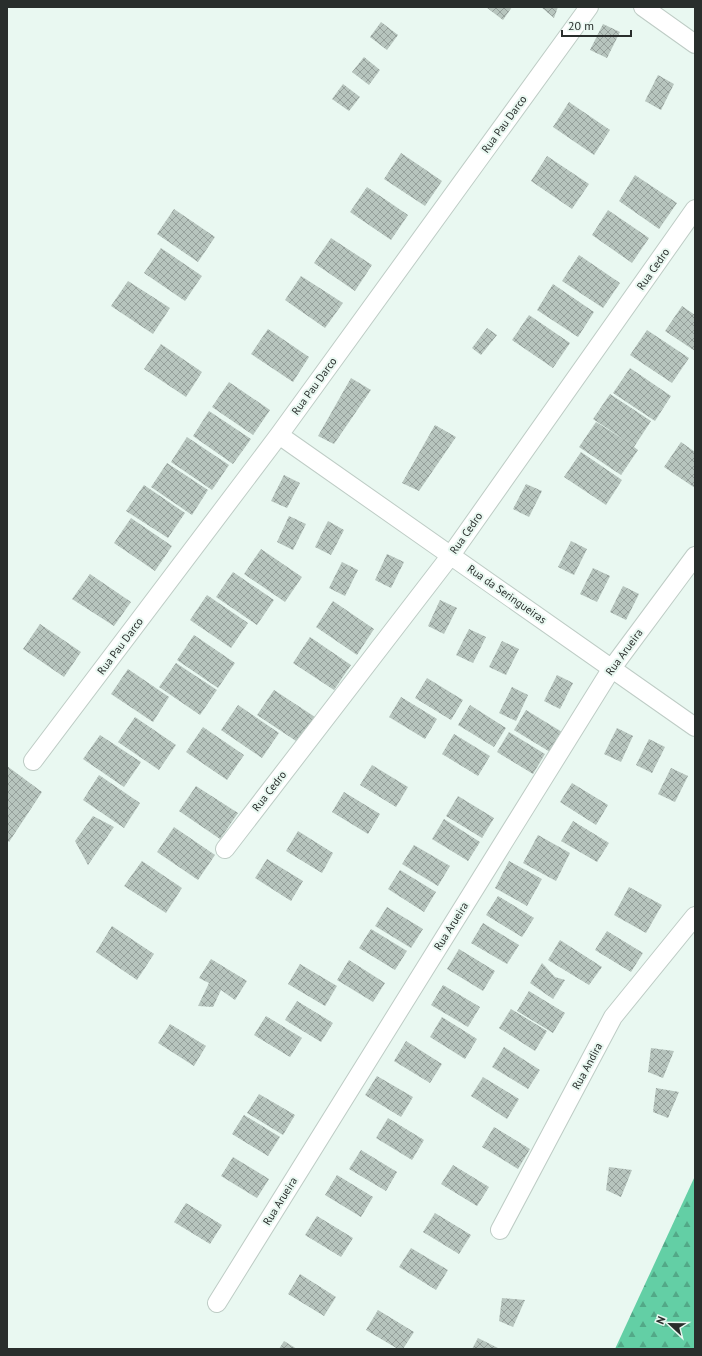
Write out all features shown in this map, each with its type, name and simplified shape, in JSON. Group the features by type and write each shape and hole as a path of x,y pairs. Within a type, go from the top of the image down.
{"street":[{"name":"Rua Pau Darco","path":"33,761 279,435 589,7"},
{"path":"643,7 695,44"},
{"name":"Rua Cedro","path":"225,849 451,554 695,209"},
{"name":"Rua da Seringueiras","path":"279,435 451,554 695,727"},
{"name":"Rua Arueira","path":"217,1302 612,668 695,556"},
{"name":"Rua Andira","path":"500,1230 613,1017 695,916"}],"green space":[{"path":"695,1176 695,1349 615,1349"}],"building":[{"path":"486,7 512,7 503,20"},
{"path":"541,7 558,7 554,18"},
{"path":"381,22 398,35 387,50 370,37"},
{"path":"603,24 620,32 607,58 590,50"},
{"path":"364,57 380,70 369,85 352,72"},
{"path":"658,75 674,84 661,110 645,101"},
{"path":"343,84 360,97 349,111 332,99"},
{"path":"569,102 610,130 594,155 553,127"},
{"path":"401,153 442,181 425,206 384,179"},
{"path":"547,156 589,184 572,209 531,181"},
{"path":"635,175 677,203 659,229 619,201"},
{"path":"367,187 408,215 391,240 350,212"},
{"path":"174,209 215,237 198,262 157,234"},
{"path":"608,210 649,238 632,263 592,235"},
{"path":"331,238 372,265 355,291 314,263"},
{"path":"161,248 202,276 185,301 144,273"},
{"path":"579,255 620,283 603,308 562,281"},
{"path":"301,276 343,303 325,328 285,300"},
{"path":"128,281 170,308 153,334 111,306"},
{"path":"553,284 594,312 578,337 537,310"},
{"path":"682,306 695,315 695,351 665,331"},
{"path":"529,315 570,343 553,368 512,340"},
{"path":"487,328 497,335 481,355 472,348"},
{"path":"268,329 309,357 293,382 251,354"},
{"path":"647,330 689,358 672,383 630,355"},
{"path":"161,344 202,372 186,397 144,369"},
{"path":"630,368 671,396 655,421 613,393"},
{"path":"351,378 371,390 334,444 318,436"},
{"path":"229,382 270,410 253,435 212,407"},
{"path":"610,394 651,421 634,447 638,450 621,475 579,447 596,422 631,444 593,419"},
{"path":"209,411 251,439 233,464 193,436"},
{"path":"435,425 456,437 419,491 402,483"},
{"path":"187,437 229,465 212,490 171,462"},
{"path":"681,442 695,452 695,488 664,467"},
{"path":"581,452 622,480 606,505 564,477"},
{"path":"167,463 208,490 192,515 151,487"},
{"path":"284,475 300,483 287,508 271,501"},
{"path":"526,484 542,491 529,517 513,509"},
{"path":"144,485 185,513 168,538 126,511"},
{"path":"289,516 306,524 293,550 277,542"},
{"path":"131,518 172,546 155,571 114,543"},
{"path":"328,521 344,530 331,555 315,547"},
{"path":"571,541 587,549 574,575 558,567"},
{"path":"261,549 302,577 285,602 244,574"},
{"path":"387,554 404,562 391,588 375,580"},
{"path":"342,562 358,570 345,596 329,588"},
{"path":"593,568 610,576 597,602 580,594"},
{"path":"233,572 274,600 257,625 216,597"},
{"path":"90,574 131,602 114,626 72,599"},
{"path":"623,586 639,594 626,620 610,612"},
{"path":"207,595 248,623 231,648 190,620"},
{"path":"440,600 457,608 444,634 428,626"},
{"path":"333,601 374,629 357,655 316,627"},
{"path":"40,624 81,652 64,677 23,649"},
{"path":"469,629 486,637 473,663 456,655"},
{"path":"194,635 235,663 218,688 177,660"},
{"path":"310,637 351,665 334,690 293,663"},
{"path":"502,641 519,649 506,675 489,667"},
{"path":"176,663 217,690 200,715 159,687"},
{"path":"128,669 169,697 153,722 111,694"},
{"path":"557,675 573,683 560,709 544,701"},
{"path":"427,678 463,700 451,720 415,698"},
{"path":"512,687 528,695 516,721 499,713"},
{"path":"274,690 315,717 299,743 257,715"},
{"path":"401,697 437,719 425,739 389,717"},
{"path":"238,705 279,733 262,758 221,730"},
{"path":"470,705 506,728 494,747 458,725"},
{"path":"526,710 562,732 550,752 514,730"},
{"path":"135,717 176,745 159,770 118,742"},
{"path":"203,727 244,755 227,780 186,752"},
{"path":"617,728 633,736 621,762 604,754"},
{"path":"509,732 545,754 533,774 497,752"},
{"path":"454,734 490,756 478,776 442,754"},
{"path":"100,735 141,762 124,787 83,759"},
{"path":"649,739 665,747 652,773 636,765"},
{"path":"372,765 408,787 396,807 360,785"},
{"path":"7,766 42,792 9,842 7,840"},
{"path":"671,768 688,776 675,802 658,794"},
{"path":"99,775 140,803 124,828 83,800"},
{"path":"572,783 608,805 596,825 560,802"},
{"path":"196,786 238,813 220,839 179,811"},
{"path":"344,792 380,814 368,834 332,812"},
{"path":"458,796 494,818 482,838 446,816"},
{"path":"93,816 114,827 88,865 75,841"},
{"path":"444,819 480,842 468,861 432,839"},
{"path":"573,821 609,843 597,862 561,841"},
{"path":"174,827 215,855 198,880 157,852"},
{"path":"298,831 333,853 322,873 286,851"},
{"path":"538,835 570,853 556,881 523,863"},
{"path":"414,845 450,866 438,886 402,864"},
{"path":"267,859 303,881 291,901 255,878"},
{"path":"142,861 182,888 166,913 124,886"},
{"path":"509,861 542,879 527,906 495,888"},
{"path":"400,870 436,892 424,912 388,889"},
{"path":"629,887 662,905 646,933 614,915"},
{"path":"498,896 534,918 522,937 486,915"},
{"path":"387,907 423,929 411,948 375,926"},
{"path":"483,923 519,945 507,964 471,943"},
{"path":"112,926 154,954 137,980 96,952"},
{"path":"371,929 407,951 395,970 359,948"},
{"path":"607,931 643,953 631,972 595,950"},
{"path":"560,940 602,967 589,985 548,960"},
{"path":"459,949 495,971 483,991 447,969"},
{"path":"211,959 247,981 235,1000 221,990 213,1007 198,1006 209,983 199,978"},
{"path":"349,960 385,983 373,1002 337,980"},
{"path":"542,963 555,977 565,980 553,999 530,983"},
{"path":"300,964 337,986 325,1006 288,984"},
{"path":"443,985 480,1007 468,1027 431,1005"},
{"path":"529,991 565,1013 553,1033 517,1011"},
{"path":"297,1001 333,1023 321,1042 285,1020"},
{"path":"511,1009 547,1031 535,1051 499,1028"},
{"path":"266,1016 302,1038 290,1057 254,1035"},
{"path":"442,1017 477,1039 465,1059 430,1037"},
{"path":"170,1024 206,1046 194,1066 158,1043"},
{"path":"406,1041 442,1064 430,1083 394,1061"},
{"path":"504,1047 540,1070 528,1089 492,1067"},
{"path":"651,1048 674,1051 663,1078 648,1072"},
{"path":"377,1076 413,1097 401,1117 365,1095"},
{"path":"483,1077 519,1099 507,1119 471,1096"},
{"path":"656,1088 679,1092 668,1118 653,1112"},
{"path":"259,1094 295,1115 283,1135 247,1113"},
{"path":"244,1115 280,1137 268,1156 232,1134"},
{"path":"388,1118 424,1140 412,1160 376,1138"},
{"path":"494,1127 530,1149 518,1169 482,1147"},
{"path":"361,1150 397,1172 386,1191 349,1169"},
{"path":"233,1157 269,1179 257,1198 221,1176"},
{"path":"453,1165 489,1187 477,1206 441,1184"},
{"path":"609,1167 632,1170 621,1197 606,1190"},
{"path":"337,1175 373,1197 361,1217 325,1195"},
{"path":"186,1203 222,1225 210,1244 174,1222"},
{"path":"435,1213 471,1235 459,1254 423,1232"},
{"path":"317,1216 353,1238 341,1257 305,1235"},
{"path":"411,1248 448,1270 436,1290 399,1267"},
{"path":"300,1274 336,1297 324,1316 288,1294"},
{"path":"502,1298 525,1300 513,1327 499,1321"},
{"path":"378,1310 414,1332 403,1349 398,1349 366,1330"},
{"path":"478,1338 500,1349 472,1349"},
{"path":"284,1341 297,1349 279,1349"}]}
